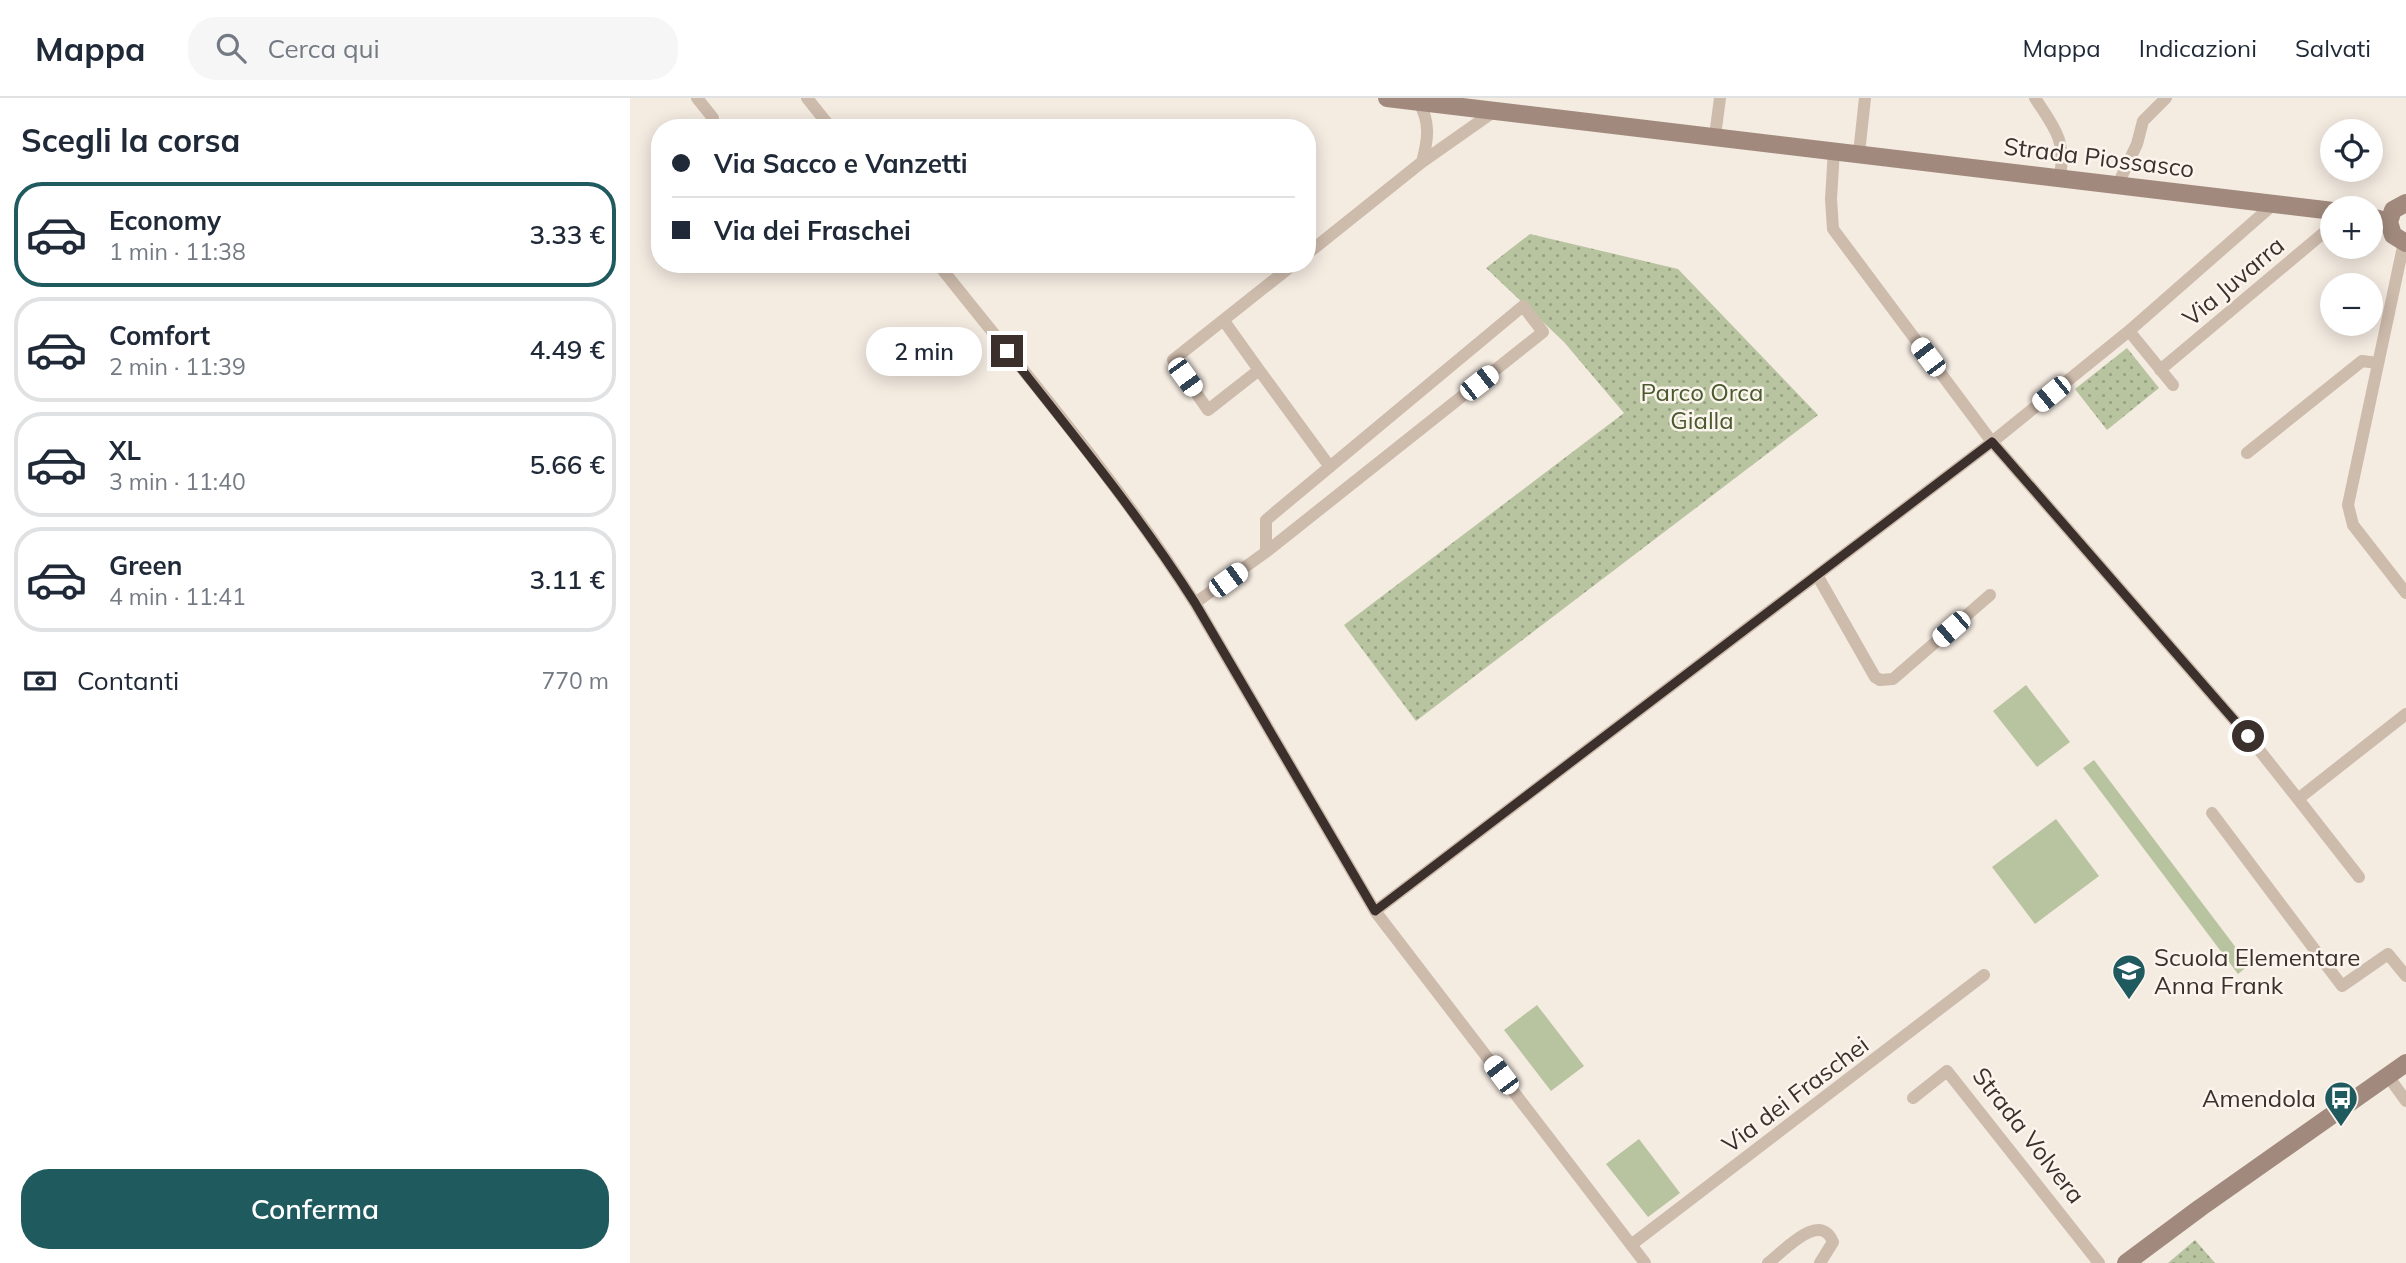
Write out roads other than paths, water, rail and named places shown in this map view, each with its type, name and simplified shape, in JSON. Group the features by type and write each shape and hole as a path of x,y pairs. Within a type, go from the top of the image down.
{"street":[{"path":"697,98 713,118"},
{"path":"807,98 824,119"},
{"name":"Strada Piossasco","path":"1387,98 2320,209"},
{"path":"1715,136 1720,98"},
{"path":"1859,153 1866,98"},
{"path":"2035,98 2058,134 2062,149 2060,177"},
{"path":"2118,184 2137,144 2143,121 2166,98"},
{"path":"1418,102 1425,112 1428,126 1422,162"},
{"path":"1316,247 1422,162 1496,110"},
{"path":"1834,150 1831,199 1833,229 1992,442 2239,726 2359,877"},
{"path":"1375,911 1992,442 2129,331 2274,203"},
{"path":"2383,218 2406,203"},
{"path":"2383,223 2405,243 2348,505 2353,525 2406,593"},
{"name":"Via Juvarra","path":"2160,370 2320,236"},
{"path":"946,273 1164,554 1375,911 1645,1263"},
{"path":"1259,370 1208,410 1173,360 1283,273"},
{"path":"1195,603 1266,552 1544,332 1523,306 1266,520 1266,552"},
{"path":"1224,321 1330,467"},
{"path":"2129,331 2173,385"},
{"path":"2247,453 2362,361 2377,363"},
{"path":"1817,575 1875,677 1880,680 1893,679 1990,595"},
{"path":"2298,799 2406,714"},
{"path":"2212,813 2342,986 2388,954 2406,976"},
{"name":"Via dei Fraschei","path":"1631,1245 1984,975"},
{"path":"2126,1263 2406,1063"},
{"name":"Strada Volvera","path":"1913,1098 1947,1071 2099,1263"},
{"path":"2388,1076 2406,1101"},
{"path":"1769,1263 1806,1233 1816,1229 1830,1234 1833,1241 1820,1263"}],"place":[{"name":"Scuola Elementare Anna Frank","path":"2129,1001"},
{"name":"Amendola","path":"2341,1128"}],"park label":[{"name":"Parco Orca Gialla","path":"1702,406"}]}
